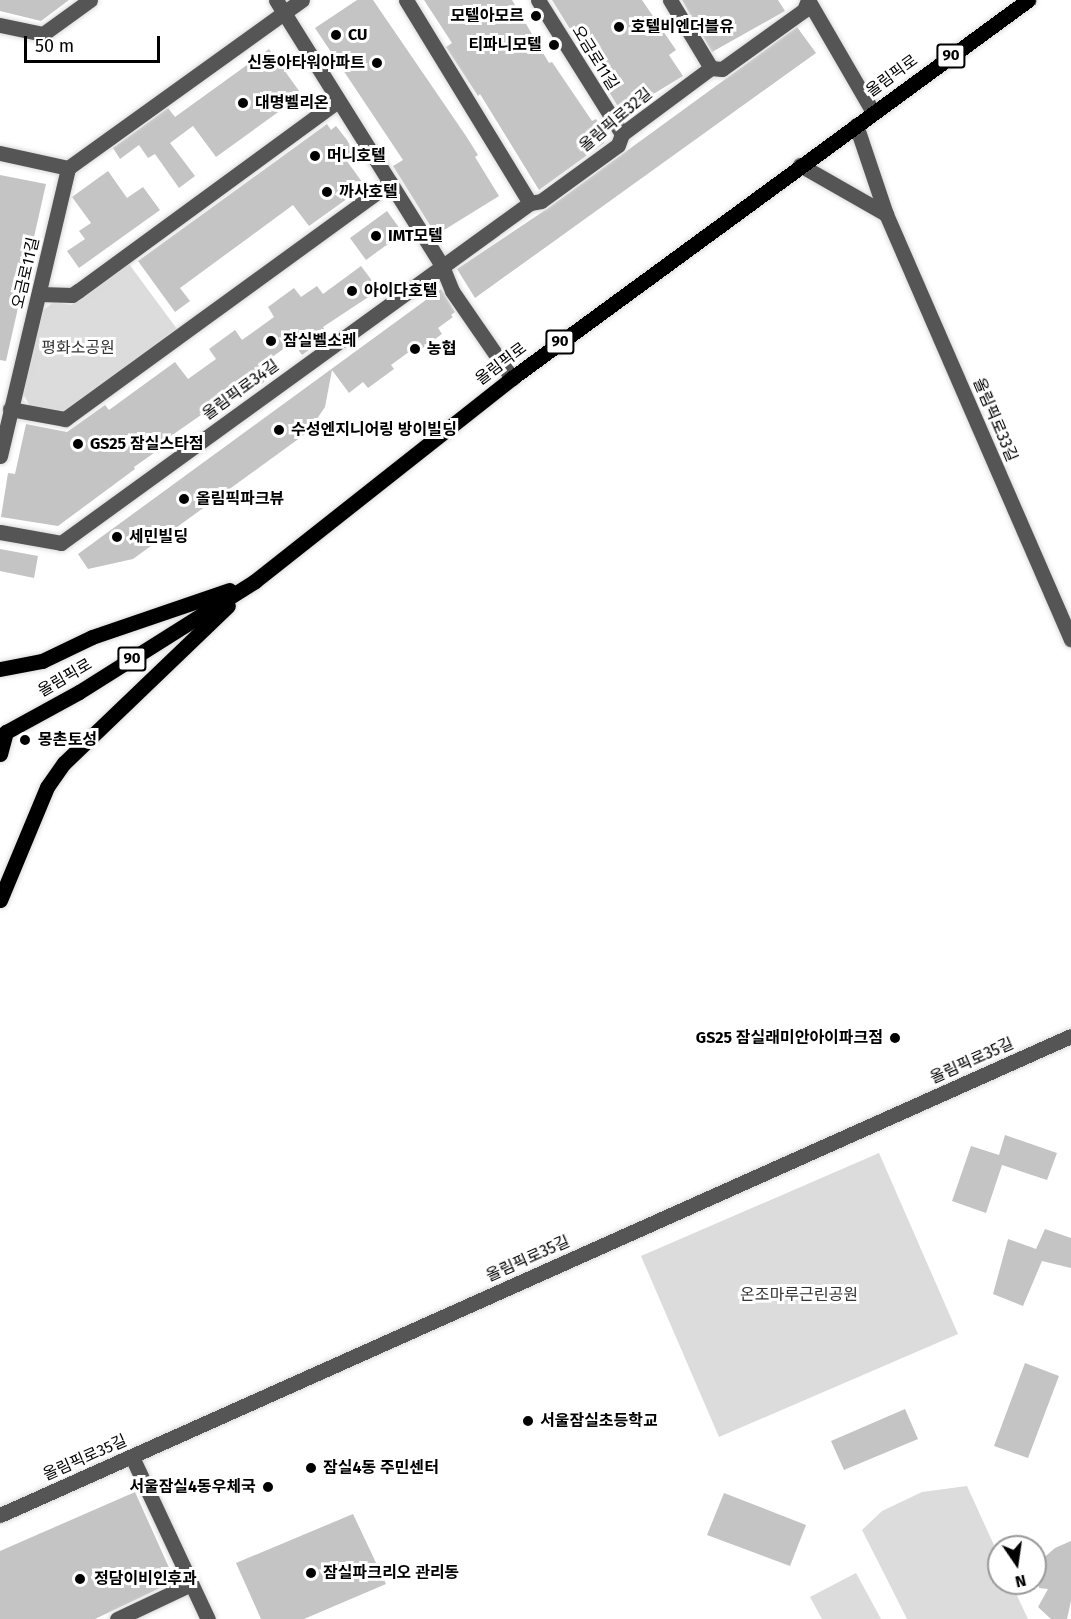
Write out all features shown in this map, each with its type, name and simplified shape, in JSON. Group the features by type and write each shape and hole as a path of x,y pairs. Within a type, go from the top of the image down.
{"main road":[{"name":"올림픽로","path":"0,754 3,732 79,692 255,582 512,378 1028,0"},
{"path":"0,669 42,660 92,637 255,582"},
{"name":"90","path":"0,900 47,787 64,763 255,582"}],"street":[{"path":"0,25 43,34 90,0"},
{"path":"0,153 68,168 280,7 302,0"},
{"path":"406,0 530,203"},
{"name":"오금로11길","path":"538,0 622,134"},
{"path":"670,0 711,68"},
{"name":"올림픽로32길","path":"442,266 530,203 541,201 618,145 622,134 711,68 722,69 804,10 808,0"},
{"name":"올림픽로32길","path":"808,0 873,112"},
{"path":"280,7 442,266 452,291 512,378"},
{"path":"40,294 72,295 338,101"},
{"name":"올림픽로33길","path":"856,125 886,214 1071,640"},
{"path":"800,165 886,214"},
{"name":"오금로11길","path":"0,456 68,168"},
{"path":"10,409 64,419 390,183"},
{"name":"올림픽로34길","path":"0,532 61,543 442,266"},
{"name":"올림픽로35길","path":"0,1515 1071,1036"},
{"path":"132,1457 208,1619"},
{"path":"117,1619 191,1584"}],"green space":[{"name":"평화소공원","path":"129,264 177,329 63,412 30,406 23,394 43,310 54,302 71,305"},
{"name":"온조마루근린공원","path":"879,1153 958,1334 719,1437 641,1256"},
{"path":"967,1486 989,1535 987,1535 987,1595 1017,1595 1028,1619 907,1619 862,1530 882,1511 922,1492"},
{"path":"856,1573 881,1619 822,1619 810,1597"}],"building":[{"path":"0,0 69,0 41,21 0,11"},
{"path":"357,0 373,0 466,136 478,155 475,157 499,196 436,235 393,166 403,160 315,28"},
{"path":"424,0 512,0 549,63 552,62 592,121 596,119 606,135 604,143 539,190 480,94 478,96 446,47 452,43"},
{"path":"552,0 642,0 676,50 669,55 683,76 622,113"},
{"path":"682,0 778,0 785,11 712,52"},
{"path":"797,27 816,53 475,298 457,269 547,209"},
{"name":"대명벨리온","path":"269,49 302,95 216,157 193,126 170,143 195,176 179,188 155,154 148,158 139,145 120,159 113,148 168,108 175,117"},
{"path":"327,124 331,130 336,126 347,140 353,151 344,157 365,186 309,226 293,205 180,288 190,301 175,312 138,261"},
{"path":"108,171 127,198 143,187 160,210 79,268 67,251 85,239 79,231 91,223 72,197"},
{"path":"0,175 46,184 6,361 0,360"},
{"name":"IMT모텔","path":"387,211 403,233 366,260 350,238"},
{"path":"361,266 379,290 323,327 329,336 302,355 293,342 261,365 270,378 243,397 234,384 211,402 214,406 168,438 171,441 58,526 1,517 8,473 15,474 26,424 67,432 105,405 109,410 175,362 188,379 216,359 209,349 235,330 242,340 274,317 268,307 294,288 301,297 317,286 323,294"},
{"path":"441,289 455,312 451,315 453,317 438,328 442,334 416,353 413,349 391,365 394,369 368,388 363,382 349,393 332,370 325,407 308,432 133,559 88,569 78,554"},
{"path":"0,549 38,556 34,578 0,571"},
{"path":"1005,1135 1057,1153 1047,1180 1002,1165 986,1213 952,1201 971,1146 999,1155"},
{"path":"1045,1229 1071,1238 1071,1268 1042,1261 1023,1306 993,1294 1008,1239 1036,1249"},
{"path":"1025,1363 1059,1376 1028,1458 994,1446"},
{"path":"905,1409 918,1439 844,1470 831,1441"},
{"path":"135,1492 175,1581 95,1619 0,1619 0,1551"},
{"path":"724,1493 806,1525 790,1566 707,1535"},
{"name":"잠실파크리오 관리동","path":"353,1514 386,1584 304,1619 261,1619 236,1563"},
{"path":"1071,1541 1071,1601 1067,1619 1051,1619 1038,1607 1045,1595 1047,1595 1047,1555 1055,1548"}],"place":[{"name":"모텔아모르","path":"536,16"},
{"name":"호텔비엔더블유","path":"619,27"},
{"name":"CU","path":"336,35"},
{"name":"티파니모텔","path":"554,45"},
{"name":"신동아타워아파트","path":"377,63"},
{"name":"대명벨리온","path":"243,103"},
{"name":"머니호텔","path":"315,156"},
{"name":"까사호텔","path":"327,192"},
{"name":"IMT모텔","path":"376,236"},
{"name":"아이다호텔","path":"352,291"},
{"name":"잠실벨소레","path":"271,341"},
{"name":"농협","path":"415,349"},
{"name":"수성엔지니어링 방이빌딩","path":"279,430"},
{"name":"GS25 잠실스타점","path":"78,444"},
{"name":"올림픽파크뷰","path":"184,499"},
{"name":"세민빌딩","path":"117,537"},
{"name":"몽촌토성","path":"25,740"},
{"name":"GS25 잠실래미안아이파크점","path":"895,1038"},
{"name":"서울잠실초등학교","path":"528,1421"},
{"name":"잠실4동 주민센터","path":"311,1468"},
{"name":"서울잠실4동우체국","path":"268,1487"},
{"name":"잠실파크리오 관리동","path":"311,1573"},
{"name":"정담이비인후과","path":"80,1579"}]}
